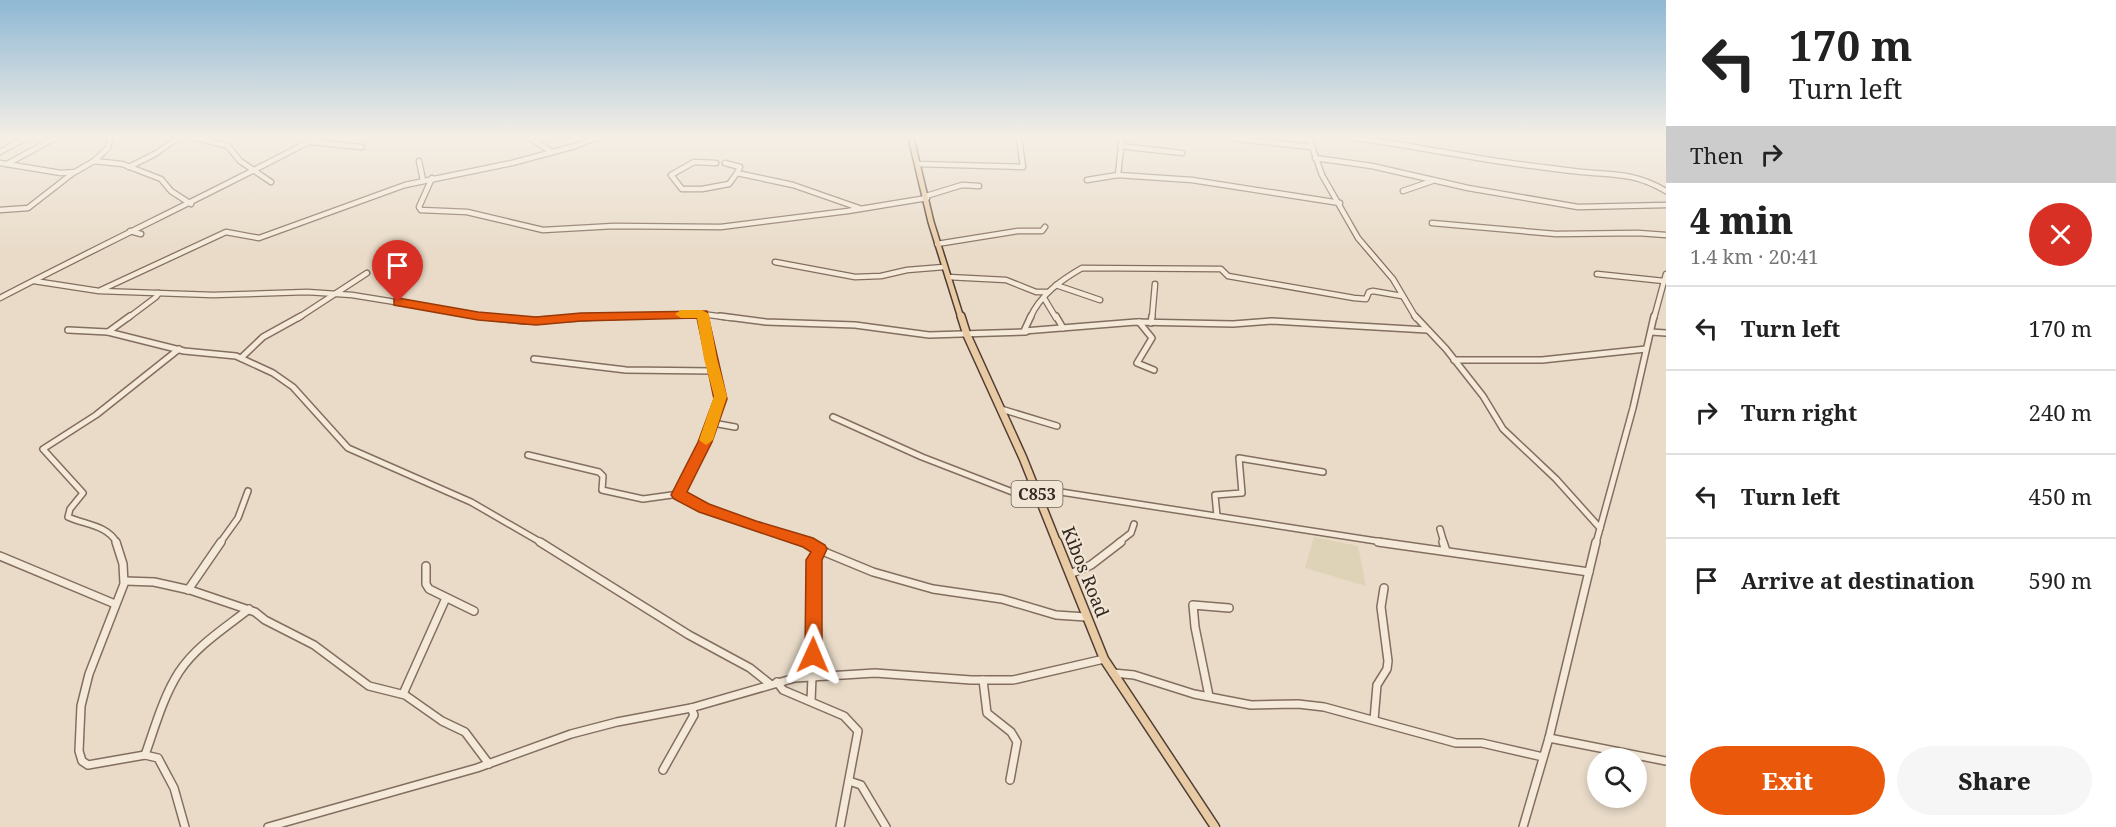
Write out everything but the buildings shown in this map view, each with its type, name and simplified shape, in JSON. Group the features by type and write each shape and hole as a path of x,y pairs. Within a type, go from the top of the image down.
{"main road":[{"name":"Kibos Road","path":"921,177 937,244 967,335 1035,488 1104,660 1215,827"}],"street":[{"path":"0,210 29,208 69,177"},
{"path":"155,177 161,179 171,191 191,204"},
{"path":"0,298 130,231 245,177"},
{"path":"262,177 271,182"},
{"path":"99,291 226,232 232,232 248,239 260,238 361,199 440,177"},
{"path":"672,177 682,189 702,189 729,184 734,177"},
{"path":"753,177 800,187 860,209"},
{"path":"1087,180 1108,177"},
{"path":"1142,177 1192,180 1340,203"},
{"path":"1323,177 1362,242 1393,279 1412,313 1483,396 1486,406 1497,422 1550,473 1600,528"},
{"path":"1419,177 1496,194 1583,208 1666,206"},
{"path":"1630,177 1651,181 1666,191"},
{"path":"432,178 420,210 467,212 543,230 614,226 721,227 860,209 927,197 962,185 979,186"},
{"path":"1403,191 1434,180"},
{"path":"1432,223 1556,234 1595,235 1635,232 1666,235"},
{"path":"937,244 1018,231 1042,231 1045,227"},
{"path":"130,231 141,234"},
{"path":"775,262 855,277 881,276 944,267"},
{"path":"1026,332 1024,329 1048,292 1064,278 1086,268 1221,269 1228,276 1354,298 1366,299 1369,292 1373,291 1402,296"},
{"path":"242,358 273,329 302,316 338,295 367,273"},
{"path":"1522,827 1549,738 1600,528 1665,278 1597,273"},
{"path":"948,277 1006,280 1036,292 1048,292"},
{"path":"34,281 99,291 213,295 307,292 387,299 478,316 524,321 702,314 766,322 855,325 915,335 1026,332 1139,322 1233,324 1284,321 1427,330"},
{"path":"1151,323 1155,284"},
{"path":"1056,285 1100,300"},
{"path":"108,332 156,297 159,293 157,293"},
{"path":"1044,298 1063,328"},
{"path":"679,495 713,423 721,396 713,371 702,314"},
{"path":"1139,322 1152,338 1137,363 1154,370"},
{"path":"68,330 108,332 179,349 242,358 280,376 293,387 348,448 471,502 518,528 689,636 750,668 783,690 844,716 858,730 840,827"},
{"path":"1652,332 1666,333"},
{"path":"179,349 96,415 43,448 83,493 70,509 68,517 112,534 117,543 124,581 115,604 115,611 94,655 84,687 78,727 79,756 88,765 145,755 158,759 174,788 185,827"},
{"path":"1454,360 1542,360 1646,349"},
{"path":"534,359 626,370 713,371"},
{"path":"1001,409 1057,426"},
{"path":"833,417 922,457 1041,503"},
{"path":"713,423 735,427"},
{"path":"528,455 599,472 603,476 602,490 624,496 648,499 679,495 704,508 808,542 873,572 902,581 933,589 1002,599 1056,615 1086,617"},
{"path":"1217,516 1215,495 1242,493 1239,458 1323,472"},
{"path":"1035,488 1589,572"},
{"path":"188,590 238,518 248,491"},
{"path":"1070,574 1096,564 1111,548 1131,534 1134,524"},
{"path":"1440,529 1446,552"},
{"path":"811,702 814,560 820,549"},
{"path":"0,556 115,604"},
{"path":"426,566 427,586 474,611"},
{"path":"124,581 142,580 188,590 249,609 314,645 369,686 403,694 442,721 465,732 489,764"},
{"path":"1374,720 1380,674 1387,669 1389,661 1381,609 1384,588"},
{"path":"403,694 446,598"},
{"path":"1209,696 1195,627 1193,604 1228,608"},
{"path":"145,755 164,701 179,672 191,658 249,609"},
{"path":"268,827 489,764 571,734 616,722 691,708 773,683 813,676 875,673 983,680 1028,678 1104,660"},
{"path":"1113,673 1134,675 1194,694 1251,705 1310,704 1456,743 1482,743 1543,757"},
{"path":"983,680 987,713 1011,732 1017,742 1010,780"},
{"path":"663,770 694,715 691,708"},
{"path":"1549,738 1666,761"},
{"path":"849,781 861,785 886,827"}],"shaded area":[{"path":"1314,537 1358,546 1366,586 1305,568"}],"slow traffic":[{"path":"681,314 702,314 713,373 721,396 706,440"}],"route":[{"path":"398,302 505,320 536,321 581,317 702,314 713,373 721,399 705,442 679,495 737,521 791,536 820,549 814,560 813,655"}]}
